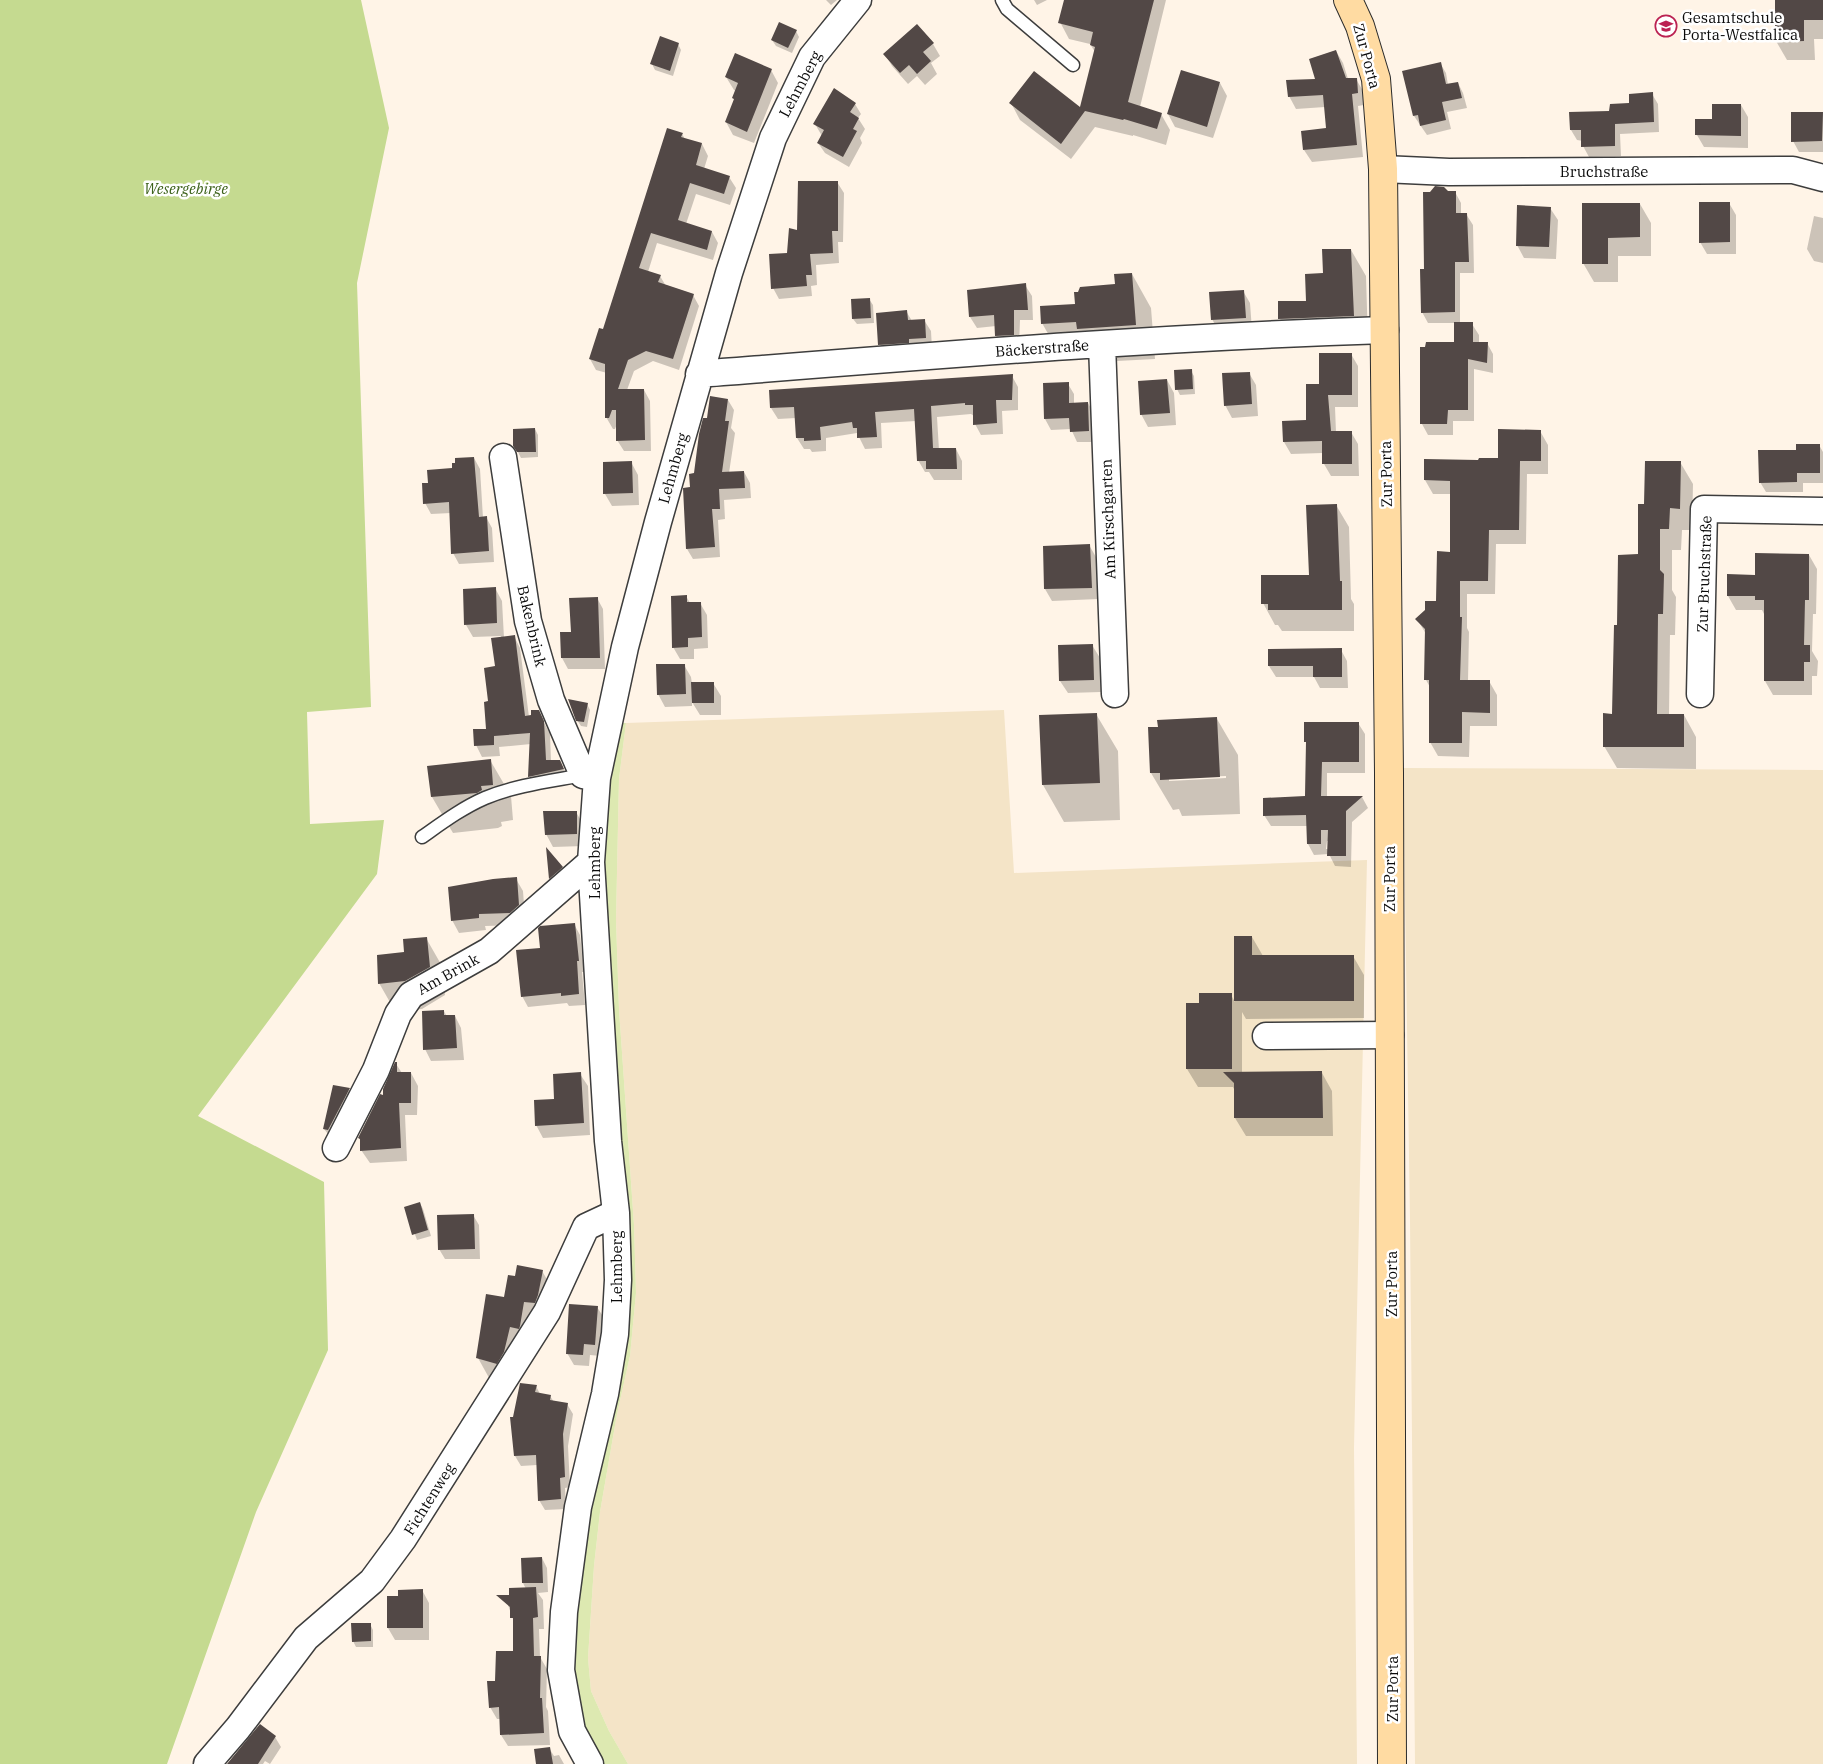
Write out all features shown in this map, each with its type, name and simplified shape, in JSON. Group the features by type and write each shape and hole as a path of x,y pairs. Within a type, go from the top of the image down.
{"main road":[{"name":"Zur Porta","path":"1348,0 1360,26 1376,79 1384,169 1390,1035 1392,1764"}],"street":[{"name":"Lehmberg","path":"590,1764 572,1731 561,1670 565,1603 578,1507 605,1394 615,1334 618,1280 616,1213 605,1096 591,862 590,777 699,374 729,273 773,138 812,57 858,0"},
{"name":"Bruchstraße","path":"1384,169 1449,172 1793,170 1823,178"},
{"name":"Bäckerstraße","path":"699,374 1102,344 1259,334 1385,330"},
{"name":"Am Kirschgarten","path":"1102,344 1115,694"},
{"name":"Bakenbrink","path":"504,457 528,621 551,700 590,777"},
{"name":"Zur Bruchstraße","path":"1700,694 1704,509 1823,511"},
{"name":"Am Brink","path":"336,1148 376,1070 398,1014 411,995 489,951 591,862"},
{"path":"1266,1036 1390,1035"},
{"name":"Fichtenweg","path":"207,1764 238,1728 306,1638 372,1581 403,1540 547,1312 586,1227 616,1213"}],"lane":[{"path":"1002,0 1007,9 1073,65"},
{"path":"422,837 452,816 486,798 516,788 590,777"}],"shaded area":[{"path":"1004,710 1014,873 1367,860 1354,1448 1357,1764 628,1764 609,1731 591,1691 588,1658 594,1566 600,1512 617,1414 630,1356 636,1293 634,1225 619,1009 616,920 619,779 626,723"},
{"path":"1403,768 1823,770 1823,1764 1415,1764 1410,1220"}],"green space":[{"name":"Wesergebirge","path":"0,0 361,0 389,128 357,283 371,707 307,712 310,824 384,820 377,874 198,1116 324,1182 328,1350 256,1512 167,1764 0,1764"},
{"path":"607,723 626,723 619,779 616,920 619,1009 634,1225 636,1293 630,1356 617,1414 600,1512 594,1566 588,1658 591,1691 609,1731 628,1764 589,1764 561,1669 612,1290 590,887"}],"building":[{"path":"1064,0 1154,0 1128,102 1162,113 1157,129 1124,119 1085,111 1061,144 1009,103 1034,71 1080,107 1095,47 1090,45 1093,32 1058,23"},
{"path":"1775,0 1823,0 1823,20 1804,20 1804,41 1775,42"},
{"path":"779,22 797,30 788,48 771,40"},
{"path":"917,24 934,43 923,52 931,61 917,74 909,65 900,73 883,54"},
{"path":"660,36 679,43 670,71 650,64"},
{"path":"1336,50 1346,78 1357,78 1358,93 1352,94 1357,145 1303,150 1301,131 1326,128 1323,95 1288,97 1286,80 1315,79 1309,59"},
{"path":"735,53 772,69 747,132 725,122 738,83 725,77"},
{"path":"1441,62 1446,84 1458,82 1462,98 1442,102 1446,120 1420,126 1418,115 1413,116 1402,71"},
{"path":"1181,70 1220,82 1207,127 1167,114"},
{"path":"834,88 856,103 850,112 859,118 853,129 857,131 843,157 817,143 824,130 813,124"},
{"path":"1653,92 1654,122 1615,124 1615,146 1581,147 1581,130 1570,130 1569,112 1609,111 1610,104 1629,103 1629,94"},
{"path":"1712,104 1741,104 1741,136 1695,135 1695,119 1712,119"},
{"path":"1791,112 1823,112 1822,141 1791,142"},
{"path":"667,128 683,133 681,137 702,143 696,165 730,176 724,194 690,183 678,220 712,231 707,250 651,233 639,268 661,275 658,282 694,294 673,359 646,351 628,360 618,389 644,389 645,440 616,441 616,410 612,410 609,418 605,418 605,364 589,359 599,328 603,329"},
{"path":"798,181 838,181 838,231 832,231 833,253 810,254 812,275 806,275 807,286 771,289 769,254 787,253 789,228 797,230"},
{"path":"1435,186 1444,187 1448,191 1456,191 1456,213 1467,213 1469,262 1455,262 1455,312 1421,313 1420,269 1424,269 1423,192 1430,192"},
{"path":"1699,202 1730,202 1730,242 1699,243"},
{"path":"1582,203 1640,203 1640,237 1608,238 1608,264 1582,264"},
{"path":"1517,205 1551,207 1549,247 1516,246"},
{"path":"1322,249 1351,249 1354,316 1278,319 1278,301 1306,301 1305,274 1323,273"},
{"path":"1132,273 1136,325 1077,329 1076,322 1041,324 1040,306 1075,304 1074,292 1078,292 1080,287 1115,284 1114,274"},
{"path":"1026,283 1028,310 1014,310 1014,335 995,336 994,315 969,317 967,290"},
{"path":"1244,290 1246,318 1211,320 1209,292"},
{"path":"870,298 871,318 852,319 851,299"},
{"path":"907,310 908,320 925,319 926,338 909,339 909,343 878,345 876,313"},
{"path":"1454,322 1473,322 1473,342 1488,342 1487,363 1468,359 1468,410 1448,410 1447,424 1420,424 1420,347 1425,347 1426,342 1454,342"},
{"path":"1319,353 1352,353 1352,395 1328,395 1331,431 1352,431 1352,464 1322,464 1322,441 1283,442 1282,421 1306,420 1306,384 1319,384"},
{"path":"1192,369 1193,389 1175,390 1174,370"},
{"path":"1250,372 1252,404 1224,406 1222,373"},
{"path":"1013,374 1012,400 996,400 997,423 973,425 973,405 965,405 965,403 931,406 933,448 956,448 957,469 926,469 926,461 917,461 914,409 875,412 877,437 857,438 857,428 853,428 852,422 820,427 821,440 804,441 804,438 796,438 794,407 770,408 769,390"},
{"path":"1167,379 1170,413 1140,415 1138,381"},
{"path":"1069,382 1069,403 1088,402 1089,431 1070,432 1069,418 1044,419 1043,383"},
{"path":"710,396 728,399 725,421 729,421 722,472 744,471 745,488 719,489 720,509 712,509 715,547 686,549 683,488 690,487 689,474 694,473 699,434 703,418 707,418"},
{"path":"535,428 536,452 517,452 513,446 513,429"},
{"path":"1498,429 1541,430 1541,461 1520,461 1519,530 1489,530 1488,581 1460,581 1460,617 1462,617 1460,680 1490,680 1490,713 1462,712 1462,743 1429,743 1429,680 1424,680 1425,629 1415,619 1425,610 1425,601 1436,601 1437,551 1450,552 1450,481 1424,480 1424,459 1478,460 1479,458 1498,458"},
{"path":"1796,444 1820,444 1820,473 1797,473 1797,482 1759,483 1758,450 1796,450"},
{"path":"474,457 479,517 487,516 489,551 451,554 449,502 423,504 422,483 428,483 427,470 452,468 455,458"},
{"path":"632,461 633,493 603,494 603,462"},
{"path":"1645,461 1681,461 1680,509 1670,508 1669,529 1660,529 1660,570 1664,574 1663,614 1658,614 1657,714 1684,714 1684,747 1603,747 1603,713 1612,714 1614,625 1617,625 1618,555 1638,554 1638,504 1644,504"},
{"path":"1337,504 1342,610 1268,610 1268,604 1261,604 1261,575 1309,575 1306,505"},
{"path":"1090,544 1092,588 1044,589 1043,546"},
{"path":"1755,553 1809,554 1809,600 1805,600 1804,645 1810,645 1810,662 1804,662 1804,681 1764,681 1764,600 1755,600 1755,596 1727,596 1727,574 1755,575"},
{"path":"496,587 497,623 464,625 463,589"},
{"path":"687,595 687,602 701,602 702,637 688,638 688,647 672,648 671,596"},
{"path":"598,597 600,658 561,658 560,632 571,632 569,598"},
{"path":"515,635 525,716 531,715 531,710 539,710 544,721 546,760 560,760 564,769 528,777 530,733 494,736 494,745 474,746 473,729 486,729 484,702 488,701 484,668 495,666 491,638"},
{"path":"1093,644 1094,680 1059,681 1058,645"},
{"path":"1342,648 1342,677 1313,677 1313,666 1268,666 1268,649"},
{"path":"656,664 685,664 686,694 657,695"},
{"path":"691,682 714,682 714,703 692,703"},
{"path":"568,699 588,703 584,722 576,721"},
{"path":"1097,713 1100,783 1042,785 1039,715"},
{"path":"1217,717 1220,777 1160,780 1160,773 1150,773 1148,727 1158,727 1157,720"},
{"path":"1304,722 1359,722 1359,762 1322,762 1321,796 1363,796 1346,811 1346,856 1327,856 1328,830 1321,830 1321,844 1307,844 1306,815 1263,816 1263,798 1305,796 1306,742 1304,742"},
{"path":"491,759 493,785 481,786 482,790 477,793 431,797 427,766"},
{"path":"543,811 577,811 577,834 545,835"},
{"path":"546,847 563,867 549,879"},
{"path":"517,877 519,905 510,913 479,914 479,918 451,921 448,887"},
{"path":"575,923 579,961 577,961 579,994 561,996 561,993 521,997 516,950 540,948 538,928 540,926"},
{"path":"1234,936 1252,936 1252,955 1354,955 1354,1001 1234,1001"},
{"path":"427,937 430,967 405,981 378,984 377,955 404,952 403,939"},
{"path":"1199,993 1232,993 1232,1069 1186,1069 1186,1003 1199,1003"},
{"path":"444,1010 444,1015 455,1015 457,1048 423,1050 422,1011"},
{"path":"395,1062 397,1062 397,1072 411,1072 411,1103 399,1103 401,1148 360,1151 360,1139 358,1138 380,1094 383,1095 383,1089"},
{"path":"1322,1071 1323,1118 1234,1118 1234,1083 1223,1072"},
{"path":"581,1072 584,1123 535,1126 534,1100 554,1099 553,1074"},
{"path":"333,1085 350,1088 328,1130 323,1129"},
{"path":"420,1202 428,1230 412,1235 404,1207"},
{"path":"474,1214 475,1249 438,1250 437,1215"},
{"path":"517,1265 543,1270 535,1303 524,1302 519,1329 510,1327 504,1352 497,1364 476,1358 486,1294 504,1297 508,1275 515,1276"},
{"path":"569,1304 598,1306 595,1345 584,1344 583,1355 566,1354"},
{"path":"520,1383 537,1385 535,1392 551,1395 550,1400 568,1403 563,1434 565,1477 560,1478 561,1499 538,1501 536,1455 514,1456 510,1417 513,1417"},
{"path":"542,1557 543,1583 522,1583 521,1558"},
{"path":"536,1587 538,1617 533,1618 534,1656 541,1656 540,1698 542,1698 544,1733 500,1735 499,1707 489,1708 487,1681 495,1681 496,1651 513,1651 513,1618 510,1618 510,1607 496,1595 509,1595 509,1588"},
{"path":"423,1589 423,1628 387,1628 387,1596 398,1596 398,1590"},
{"path":"351,1623 371,1623 371,1641 352,1642"},
{"path":"260,1724 276,1736 258,1764 227,1764"},
{"path":"550,1747 553,1764 536,1764 534,1749"}],"place":[{"name":"Gesamtschule Porta-Westfalica","path":"1666,26"}]}
